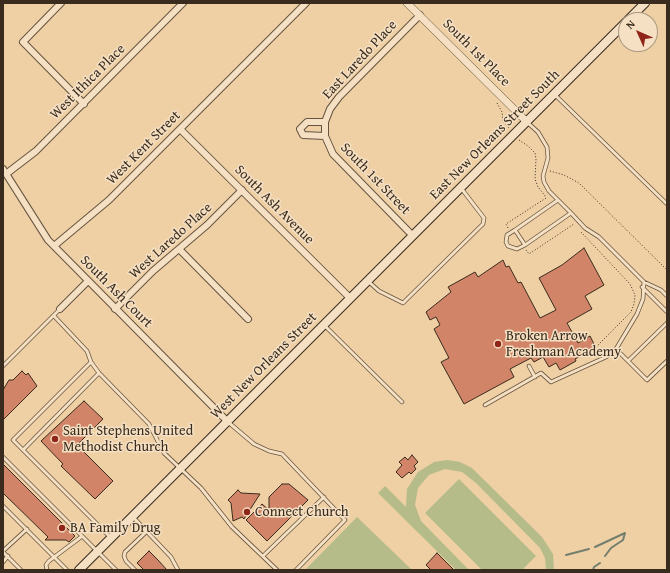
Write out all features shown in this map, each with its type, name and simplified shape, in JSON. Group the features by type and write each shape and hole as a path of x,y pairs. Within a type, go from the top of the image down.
{"main road":[{"path":"636,12 646,3"},
{"name":"East New Orleans Street South","path":"382,266 618,30"},
{"name":"West New Orleans Street","path":"79,570 382,266"}],"street":[{"path":"61,3 23,42 84,104"},
{"name":"West Ithica Place","path":"4,171 36,151 183,3"},
{"name":"West Kent Street","path":"54,246 109,200 181,130 306,3"},
{"name":"South 1st Place","path":"408,3 526,122"},
{"name":"East Laredo Place","path":"300,129 307,122 325,122 330,109 339,97 420,15"},
{"name":"South 1st Street","path":"325,122 325,136 330,148 341,164 413,236"},
{"name":"South 1st Street","path":"300,129 303,135 325,136"},
{"name":"South Ash Avenue","path":"181,130 350,298"},
{"name":"South Ash Court","path":"4,171 43,234 115,309 227,421"},
{"name":"West Laredo Place","path":"115,309 242,190"},
{"path":"179,249 248,319"},
{"path":"60,309 88,281"}],"lane":[{"path":"554,94 667,204"},
{"path":"526,122 545,142 548,152 543,176 544,182 558,200 585,228 599,237 644,282 661,290 667,296"},
{"path":"368,280 379,291 404,303 483,224 484,218 461,188"},
{"path":"558,200 507,235 506,242 508,246 517,249 525,245 571,213"},
{"path":"516,230 525,245"},
{"path":"485,405 541,373 551,382 606,357 616,349 637,314 643,299 642,287 644,282"},
{"path":"642,287 667,312"},
{"path":"3,366 60,309"},
{"path":"54,316 87,351 91,362 99,373 149,424 164,453 201,488 232,527 277,570"},
{"path":"628,361 667,323"},
{"path":"324,324 402,402"},
{"path":"616,349 647,380 667,361"},
{"path":"91,362 13,440 111,538"},
{"path":"529,366 535,377"},
{"path":"23,450 99,373"},
{"path":"227,421 254,444 269,451 282,454 346,520 296,570"},
{"path":"3,457 77,531 81,537 116,570"},
{"path":"263,556 324,496"},
{"path":"3,506 67,570"},
{"path":"132,516 171,557 178,570"},
{"path":"21,570 3,551 27,529"},
{"path":"135,570 126,561 124,556 125,552 145,532 145,529"},
{"path":"46,570 46,565 81,537"},
{"path":"3,562 8,556"}],"path":[{"path":"505,123 508,126"},
{"path":"520,142 528,146 535,153 536,183 546,197 548,196 554,203"},
{"path":"535,167 539,168"},
{"path":"549,170 564,175 579,183 667,270"},
{"path":"504,231 508,228 506,224 546,197"},
{"path":"523,252 526,250 528,254 574,224 567,217"},
{"path":"579,229 630,284 635,295 631,312 597,346"}],"green space":[{"path":"447,460 460,462 472,468 542,537 553,554 554,570 546,570 545,558 540,548 476,483 462,472 445,469 429,475 418,488 415,505 421,521 469,570 456,570 378,493 385,486 406,507 407,489 418,472 434,462"},
{"path":"459,479 536,556 522,570 482,570 425,513"},
{"path":"357,517 412,570 305,570"}],"building":[{"path":"584,248 604,285 585,296 592,309 567,323 578,343 590,336 596,348 575,359 576,361 560,370 556,363 549,367 543,357 534,362 531,358 510,369 514,377 464,404 441,362 449,358 434,329 440,325 436,317 430,320 426,312 451,292 448,287 475,272 478,277 503,260 506,267 509,266 518,283 521,282 540,318 556,310 539,278 562,265"},
{"path":"22,371 26,375 28,373 37,386 3,420 3,390 9,380 13,380"},
{"name":"Saint Stephens United Methodist Church","path":"84,401 103,419 77,445 113,481 95,499 61,466 63,464 41,441"},
{"path":"412,455 418,462 414,466 416,469 411,474 409,472 402,478 396,472 402,465 399,462 405,457 408,460"},
{"path":"3,464 75,536 69,542 66,540 45,540 48,537 3,493"},
{"path":"282,484 289,484 308,500 267,541 246,520 262,504 269,510 269,497"},
{"path":"238,490 241,493 260,494 244,519 242,517 233,521 231,503 228,500"},
{"path":"149,551 167,570 144,570 137,563"},
{"path":"437,553 454,570 431,570 426,565"}],"waterway":[{"path":"595,547 625,533"},
{"path":"605,556 611,548 623,540 625,533"},
{"path":"566,555 589,549"},
{"path":"593,570 594,567 600,563"}],"place":[{"name":"Broken Arrow Freshman Academy","path":"498,344"},
{"name":"Saint Stephens United Methodist Church","path":"55,439"},
{"name":"Connect Church","path":"247,512"},
{"name":"BA Family Drug","path":"62,528"}]}
